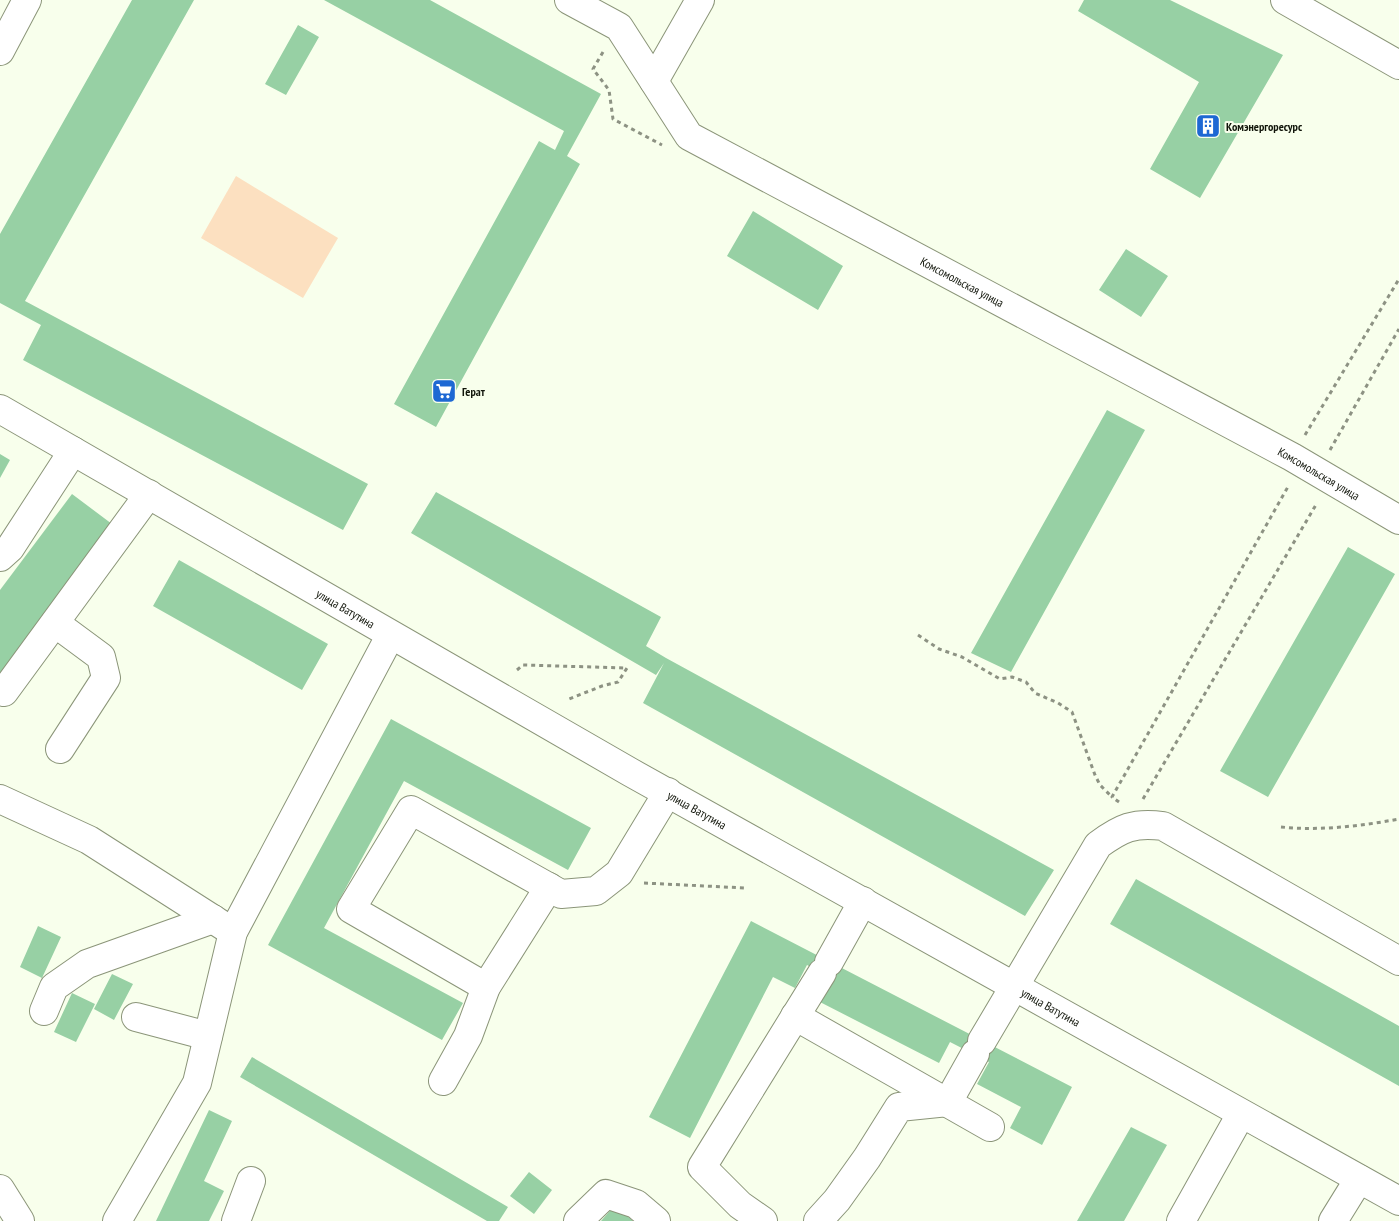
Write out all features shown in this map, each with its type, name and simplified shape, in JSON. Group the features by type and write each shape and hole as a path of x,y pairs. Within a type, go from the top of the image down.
{"street":[{"path":"0,51 27,0"},
{"name":"Комсомольская улица","path":"569,0 619,27 688,136 1318,471 1399,520"},
{"path":"654,81 700,0"},
{"path":"1285,0 1399,65"},
{"name":"улица Ватутина","path":"0,409 390,636 1399,1201"},
{"path":"3,548 74,451"},
{"path":"4,692 149,494"},
{"path":"55,623 101,657 106,678 60,749"},
{"path":"117,1221 197,1083 208,1036 223,926 390,636"},
{"path":"486,987 351,909 412,810 561,894 596,891 619,873 668,792"},
{"path":"0,799 88,840 223,926"},
{"path":"948,1102 1098,845 1119,829 1153,824 1163,826 1399,961"},
{"path":"442,1081 468,1036 486,987 549,887"},
{"path":"763,1221 740,1205 702,1167 826,967 863,901"},
{"path":"44,1011 54,987 87,964 223,926"},
{"path":"794,1016 990,1127"},
{"path":"136,1017 208,1036"},
{"path":"818,1221 837,1200 867,1158 899,1107 948,1102"},
{"path":"1181,1221 1241,1114"},
{"path":"1333,1221 1359,1179"},
{"path":"236,1221 252,1181"},
{"path":"0,1189 20,1221"},
{"path":"578,1221 606,1194 636,1204 656,1221"}],"path":[{"path":"619,27 593,69 610,90 612,119 664,146"},
{"path":"1292,457 1399,279"},
{"path":"1318,471 1399,329"},
{"path":"1112,797 1290,483"},
{"path":"1140,804 1320,498"},
{"path":"918,635 939,649 962,657 992,675 1000,678 1012,677 1026,682 1035,693 1058,703 1072,712 1078,736 1100,785 1112,797 1127,807"},
{"path":"518,670 523,665 626,668 618,682 602,686 570,699"},
{"path":"1281,827 1307,830 1378,823 1399,818"},
{"path":"608,882 745,888"}],"shaded area":[{"path":"236,176 338,238 303,298 201,238"}],"building":[{"path":"132,0 194,0 25,301 368,484 343,530 23,360 41,325 0,303 0,234"},
{"path":"324,0 430,0 601,94 567,156 580,164 436,427 394,404 539,141 555,150 564,131"},
{"name":"Комэнергоресурс","path":"1084,0 1170,0 1283,55 1200,198 1150,169 1199,82 1078,11"},
{"path":"298,25 319,37 286,95 265,84"},
{"path":"753,211 843,266 818,310 727,256"},
{"path":"1126,249 1168,276 1141,317 1099,290"},
{"path":"1107,410 1145,430 1011,672 971,653"},
{"path":"0,454 10,460 0,478"},
{"path":"436,492 661,617 646,646 1054,870 1025,916 643,703 664,663 656,675 411,533"},
{"path":"72,494 112,524 0,673 0,590"},
{"path":"1348,547 1395,574 1268,797 1220,771"},
{"path":"179,560 328,644 302,690 153,606"},
{"path":"391,719 591,828 568,870 404,781 324,928 463,1003 442,1040 268,945"},
{"path":"1136,879 1399,1026 1399,1086 1110,924"},
{"path":"751,921 1072,1087 1042,1145 1010,1128 1021,1107 977,1084 989,1062 950,1042 939,1063 818,1001 830,977 807,965 795,988 773,977 690,1138 649,1117"},
{"path":"38,926 61,937 42,978 20,967"},
{"path":"112,974 133,984 114,1020 94,1009"},
{"path":"72,993 95,1004 76,1042 54,1032"},
{"path":"252,1057 508,1207 499,1221 487,1221 240,1077"},
{"path":"209,1110 232,1121 204,1181 224,1191 209,1221 156,1221"},
{"path":"1131,1127 1167,1145 1124,1221 1077,1221"},
{"path":"529,1172 552,1190 534,1214 510,1196"},
{"path":"615,1205 633,1221 601,1221"}],"place":[{"name":"Комэнергоресурс","path":"1208,126"},
{"name":"Герат","path":"444,391"}]}
